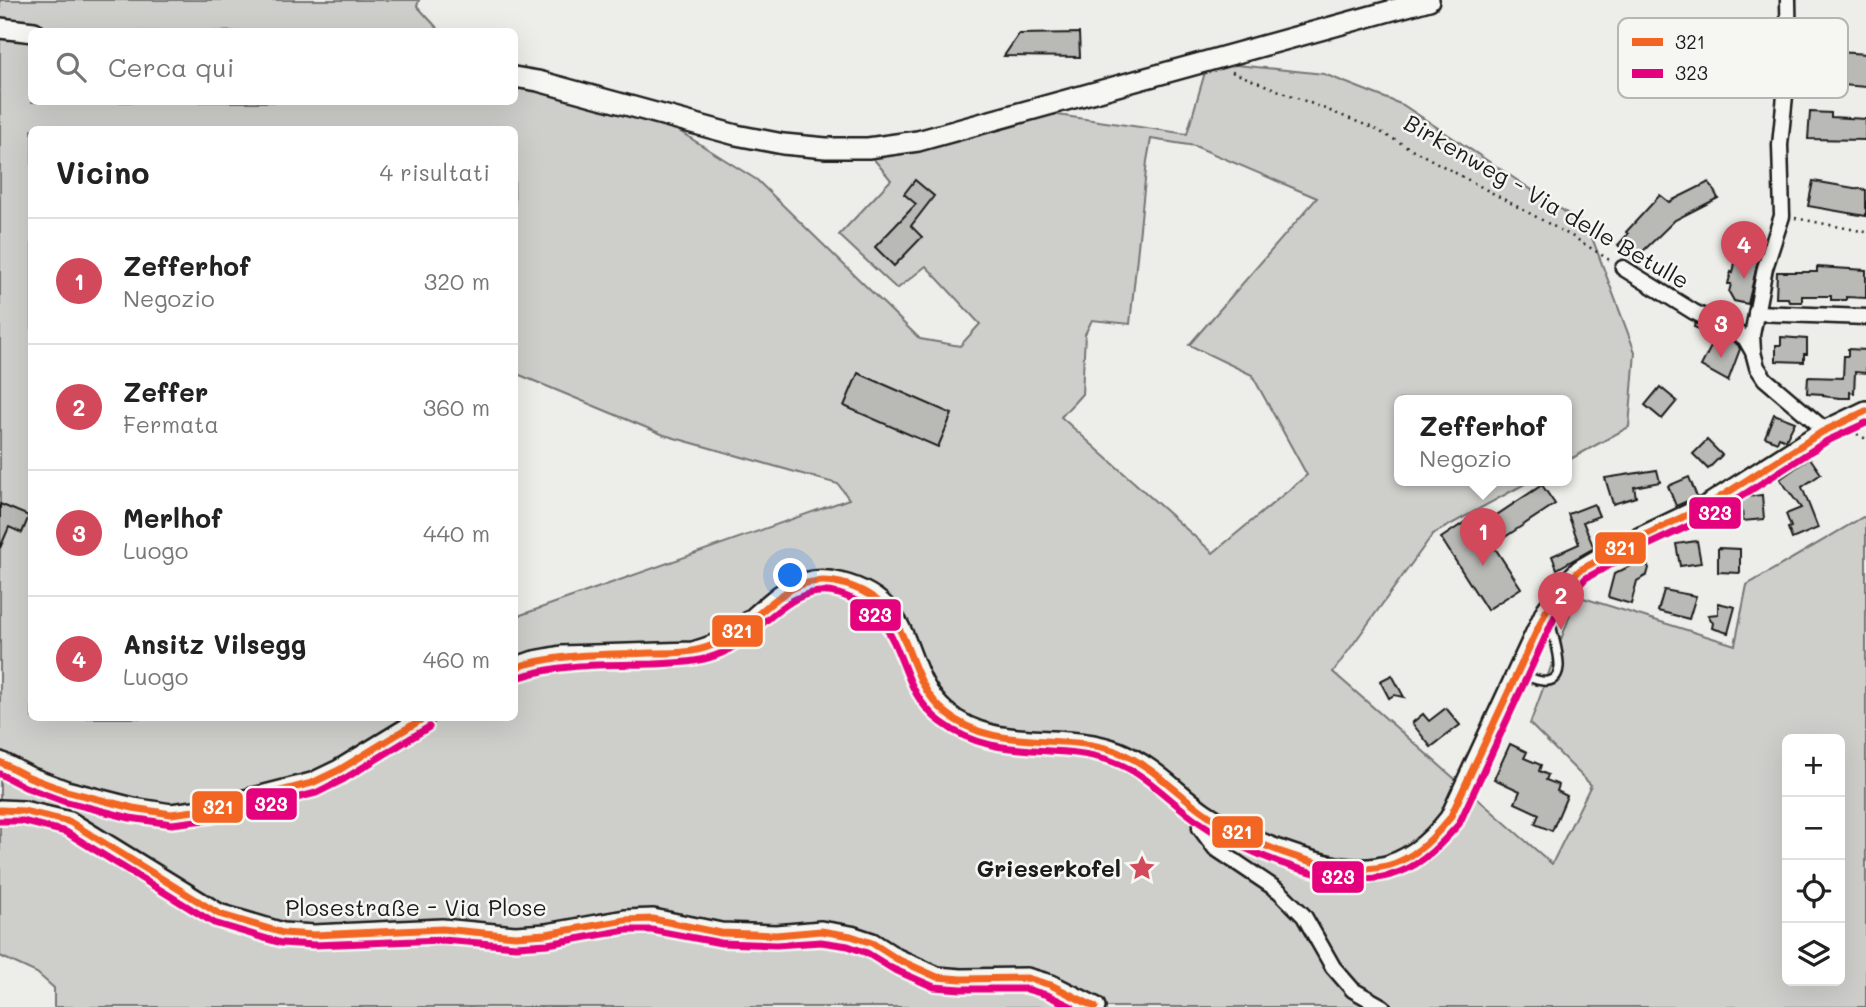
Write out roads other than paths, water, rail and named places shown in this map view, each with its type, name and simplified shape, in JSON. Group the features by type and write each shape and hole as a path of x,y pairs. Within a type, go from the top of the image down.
{"street":[{"path":"518,78 736,135 783,144 868,148 918,141 1429,0"},
{"path":"1788,0 1788,18"},
{"path":"0,28 28,31"},
{"path":"1754,352 1752,335 1765,268 1782,216 1780,145 1785,98"},
{"name":"Birkenweg - Via delle Betulle","path":"1623,268 1694,312 1745,338 1754,352 1756,366 1765,379 1818,424 1822,432"},
{"path":"1756,313 1866,317"},
{"path":"518,666 534,660 561,656 693,652 730,638 773,599 791,587 816,580 837,582 859,588 878,599 895,618 908,643 923,684 939,706 975,731 997,737 1084,744 1118,752 1147,768 1231,830 1271,848 1308,860 1336,867 1374,869 1392,864 1424,847 1450,818 1543,618 1555,597 1580,570 1708,505 1822,432 1866,411"},
{"path":"0,762 66,791 133,808 171,814 210,809 312,783 339,770 419,721"},
{"name":"Plosestraße - Via Plose","path":"0,810 23,811 70,822 219,914 283,933 314,935 442,929 515,936 546,934 625,920 653,919 721,933 821,931 872,943 897,959 937,977 1027,978 1051,985 1095,1007"},
{"path":"1205,813 1200,828 1215,848 1279,891 1304,916 1333,967 1353,990 1383,1007"}],"lane":[{"path":"1518,672 1541,682 1549,681 1557,675 1559,666 1551,623 1543,618"}],"place":[{"name":"Ansitz Vilsegg","path":"1744,279"},
{"name":"Merlhof","path":"1721,358"},
{"name":"Zefferhof","path":"1483,566"},
{"name":"Zeffer","path":"1561,630"},
{"name":"Grieserkofel","path":"1142,868"}]}
